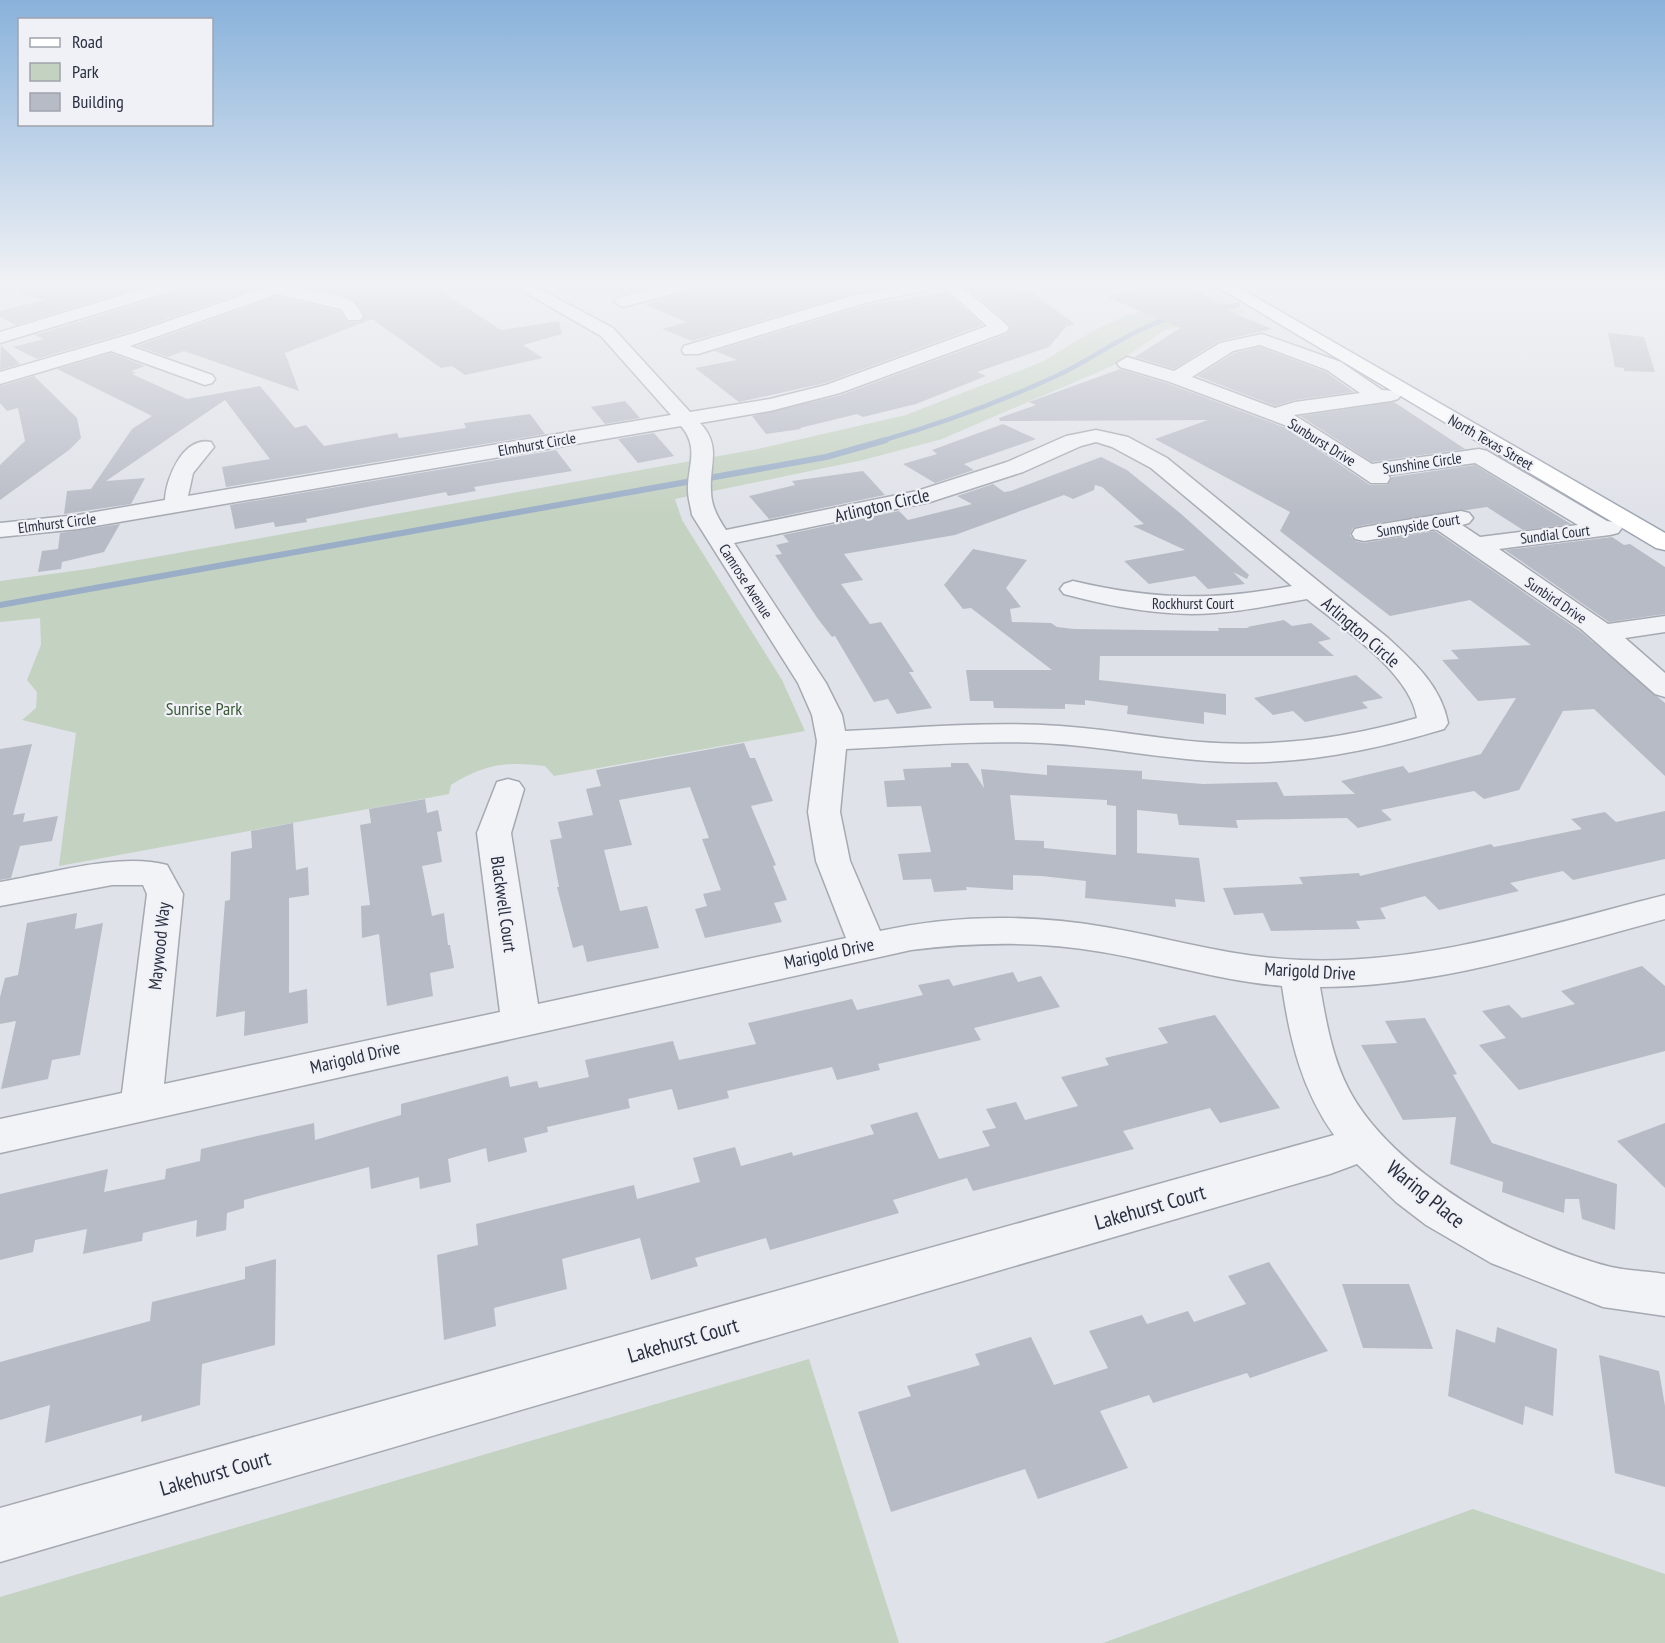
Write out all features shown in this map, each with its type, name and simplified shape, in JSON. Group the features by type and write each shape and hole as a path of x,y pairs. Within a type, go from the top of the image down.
{"main road":[{"name":"North Texas Street","path":"1356,363 1665,543"},
{"name":"North Texas Street","path":"1386,363 1665,521"}],"street":[{"path":"0,378 55,363"},
{"path":"160,363 205,379"},
{"name":"Camrose Avenue","path":"635,363 697,432 704,460 699,490 704,515 812,683 827,715 832,741 825,812 833,861 867,945"},
{"name":"Elmhurst Circle","path":"0,530 78,522 780,403 834,389 906,363"},
{"name":"Sunburst Drive","path":"1127,363 1177,378 1302,427 1373,474"},
{"path":"1177,378 1199,363"},
{"path":"1325,363 1334,366 1378,397"},
{"path":"1274,415 1295,408 1408,393"},
{"name":"Arlington Circle","path":"718,539 922,497 969,484 1074,441 1096,436 1120,442 1159,464 1313,590 1407,672 1432,706 1433,723 1321,749 1266,753 1201,751 1042,734 972,734 832,741"},
{"path":"176,505 176,481 183,468 203,447"},
{"name":"Sunshine Circle","path":"1373,474 1479,456 1601,528"},
{"name":"Sunnyside Court","path":"1364,534 1472,516"},
{"name":"Sunbird Drive","path":"1440,521 1604,633 1665,688"},
{"name":"Sundial Court","path":"1475,546 1601,528 1635,526"},
{"name":"Rockhurst Court","path":"1073,589 1127,602 1202,606 1236,603 1313,590"},
{"path":"1604,633 1665,624"},
{"name":"Blackwell Court","path":"508,789 494,833 520,1020"},
{"name":"Maywood Way","path":"0,894 112,874 155,873 165,894 141,1104"},
{"name":"Marigold Drive","path":"0,1136 867,945 954,932 1013,930 1075,935 1209,962 1299,974 1364,975 1426,966 1665,907"},
{"name":"Waring Place","path":"1299,974 1318,1066 1336,1104 1364,1142 1399,1177 1459,1224 1522,1257 1618,1290 1665,1295"},
{"name":"Lakehurst Court","path":"0,1534 1319,1159 1364,1142"}],"green space":[{"name":"Sunrise Park","path":"1040,363 1117,363 942,439 863,460 675,499 682,520 782,680 805,731 554,776 545,766 507,764 485,768 463,778 451,785 449,794 59,866 76,733 22,720 36,708 37,692 27,680 41,645 40,618 0,622 0,581 88,569 758,449 906,415"},
{"path":"809,1359 899,1643 0,1643 0,1597"},
{"path":"1473,1509 1665,1574 1665,1643 1103,1643"}],"building":[{"path":"0,363 20,364 0,370"},
{"path":"78,363 136,363 145,366 131,371 136,373 132,374 187,399 260,386 295,428 306,425 324,446 397,433 399,438 466,428 464,423 530,414 545,434 226,487 222,467 270,459 225,400 106,481 145,478 131,504 64,514 67,491 91,489 132,429 152,416 57,369"},
{"path":"218,363 289,363 299,391"},
{"path":"433,363 522,363 465,375 452,366 441,368"},
{"path":"723,363 880,363 825,383 739,402 695,368"},
{"path":"929,363 1004,363 977,372 986,376 916,404 863,417 857,414 801,429 766,434 752,416 841,395"},
{"path":"1153,363 1184,363 1174,369"},
{"path":"1218,363 1301,363 1326,372 1354,392 1295,400 1275,406 1197,376"},
{"path":"1614,363 1652,363 1655,372 1624,371 1624,368 1615,367"},
{"path":"1120,369 1169,384 1286,428 1370,485 1387,485 1392,477 1475,465 1571,524 1523,530 1487,507 1364,525 1353,528 1350,535 1355,541 1364,543 1435,531 1580,631 1665,703 1665,776 1594,709 1563,711 1519,790 1484,799 1474,791 1381,810 1392,820 1358,828 1347,818 1236,820 1238,828 1179,825 1177,814 1137,810 1137,853 1199,858 1205,902 1175,899 1176,907 1085,898 1086,881 1042,876 1013,875 1013,890 966,887 967,890 934,892 931,879 903,880 898,854 931,852 921,806 887,807 884,781 905,780 903,769 951,767 951,763 968,763 984,788 981,769 1047,775 1047,765 1142,771 1142,779 1203,784 1277,782 1284,796 1355,794 1341,781 1403,766 1409,773 1481,754 1516,698 1478,701 1442,660 1459,659 1451,650 1531,645 1470,600 1390,616 1280,531 1290,512 1155,439 1208,420 1000,421 999,418 1036,405 1029,402","holes":["1010,795 1107,800 1107,805 1116,806 1116,855 1044,848 1044,841 1015,840"]},
{"path":"34,376 77,418 81,438 69,450 0,500 0,465 25,441 18,408 7,411 0,403 0,386"},
{"path":"625,401 640,418 605,424 591,407"},
{"path":"1394,402 1465,449 1372,462 1300,416"},
{"path":"1003,424 1036,439 964,464 974,470 935,483 903,464 937,454 932,450"},
{"path":"654,433 674,456 638,463 618,439"},
{"path":"556,450 572,471 474,487 476,491 448,496 446,492 372,506 306,519 307,522 275,527 274,522 235,529 230,505"},
{"path":"1101,457 1127,470 1180,513 1249,575 1247,579 1233,572 1245,584 1208,589 1195,576 1149,584 1124,561 1185,550 1133,526 1144,524 1102,487 1095,485 1094,490 1073,499 1064,495 955,535 844,554 863,580 841,584 870,624 881,622 914,672 909,672 932,708 897,714 888,699 874,702 835,636 832,637 818,619 775,555 782,554 776,545 789,542 783,535 899,511 908,520 972,504 957,496 993,484 1004,492 1011,491"},
{"path":"863,471 885,495 769,519 749,496 795,485 792,481"},
{"path":"120,524 104,552 62,562 61,569 38,572 42,551 58,549 60,533"},
{"path":"1612,537 1624,545 1630,544 1665,567 1665,614 1609,622 1505,550"},
{"path":"973,549 1027,560 1006,588 1021,607 1010,609 1012,622 1051,623 1057,627 1074,629 1219,631 1218,628 1249,628 1247,627 1284,620 1292,626 1311,623 1331,639 1318,642 1334,656 1100,656 1099,680 1226,694 1226,715 1204,712 1204,724 1127,714 1128,706 1085,700 1085,705 1065,704 1065,709 994,708 993,701 970,701 966,670 1052,670 971,608 963,609 944,585"},
{"path":"1356,675 1383,698 1362,702 1368,708 1305,722 1293,711 1273,715 1254,698"},
{"path":"744,743 750,758 755,758 773,801 751,806 776,865 773,866 787,900 774,903 782,922 705,938 695,909 707,906 703,894 721,890 702,839 709,838 690,787 619,800 632,845 604,850 620,911 647,906 659,948 587,962 583,945 573,948 557,887 559,887 550,840 562,838 558,822 593,815 586,789 601,786 596,770"},
{"path":"32,744 13,815 25,813 23,822 58,816 52,841 20,846 11,878 0,880 0,749"},
{"path":"425,799 427,813 438,810 442,831 437,832 442,862 422,866 432,916 444,913 454,968 430,973 433,996 387,1006 379,934 362,938 361,906 370,905 360,825 371,823 369,809"},
{"path":"1665,811 1665,859 1573,880 1563,871 1510,883 1519,891 1439,910 1425,896 1380,908 1386,919 1356,921 1360,929 1271,931 1263,913 1234,915 1223,888 1303,884 1299,877 1359,873 1360,876 1491,844 1494,847 1582,829 1571,819 1605,812 1616,822"},
{"path":"293,823 296,870 308,867 309,895 289,898 289,993 307,989 308,1023 244,1036 245,1011 216,1017 225,901 230,900 231,852 252,848 251,831"},
{"path":"77,913 75,929 103,923 80,1055 52,1060 48,1079 1,1089 16,1021 0,1024 0,997 5,978 18,975 27,923"},
{"path":"1642,966 1665,986 1665,1051 1519,1090 1479,1045 1506,1038 1482,1011 1509,1005 1522,1018 1575,1004 1561,991"},
{"path":"1013,972 1018,982 1041,976 1060,1007 974,1028 981,1040 878,1064 880,1070 837,1080 832,1067 727,1091 729,1098 678,1110 672,1089 628,1099 630,1108 547,1127 548,1132 524,1138 527,1152 488,1162 486,1148 448,1159 451,1182 420,1189 419,1177 371,1189 369,1167 244,1200 244,1208 227,1213 226,1230 196,1237 197,1220 143,1233 142,1241 83,1254 87,1229 35,1240 33,1252 0,1260 0,1194 108,1169 104,1192 165,1179 166,1169 200,1161 201,1149 314,1123 315,1140 401,1115 401,1104 508,1076 510,1087 537,1081 539,1088 589,1077 585,1060 673,1041 679,1060 756,1044 748,1023 852,999 857,1010 923,995 918,985 949,979 953,986"},
{"path":"1215,1015 1280,1108 1220,1123 1210,1108 1123,1131 1134,1149 973,1191 967,1178 893,1200 899,1213 770,1250 766,1238 695,1258 698,1266 651,1280 640,1238 562,1259 567,1289 494,1308 496,1326 444,1340 437,1255 478,1245 476,1224 634,1185 637,1199 700,1182 693,1158 735,1147 741,1166 792,1152 793,1156 874,1134 870,1125 917,1112 939,1159 990,1146 982,1131 996,1128 986,1109 1016,1102 1025,1120 1078,1106 1061,1077 1109,1065 1105,1058 1168,1043 1158,1028"},
{"path":"1425,1018 1457,1074 1453,1075 1492,1143 1617,1184 1615,1230 1582,1219 1579,1199 1565,1199 1564,1213 1502,1192 1503,1182 1450,1164 1456,1117 1403,1120 1361,1045 1397,1043 1385,1021"},
{"path":"1665,1123 1665,1188 1617,1141"},
{"path":"276,1259 275,1345 202,1364 200,1405 141,1422 142,1415 45,1443 50,1405 0,1420 0,1362 150,1321 152,1302 245,1279 245,1267"},
{"path":"1269,1262 1328,1351 1250,1378 1247,1373 1153,1403 1149,1395 1100,1411 1128,1468 1038,1499 1025,1469 891,1512 858,1412 911,1396 907,1386 980,1365 975,1354 1031,1337 1054,1385 1108,1368 1089,1331 1142,1315 1147,1324 1188,1311 1194,1322 1246,1304 1228,1276"},
{"path":"1342,1284 1409,1284 1433,1349 1363,1348"},
{"path":"1497,1327 1557,1349 1553,1416 1525,1406 1523,1425 1448,1396 1456,1329 1495,1343"},
{"path":"1599,1355 1659,1371 1665,1406 1665,1487 1615,1473"}],"waterway":[{"path":"881,441 992,404 1081,363"},
{"path":"0,605 826,457 886,440"}]}
